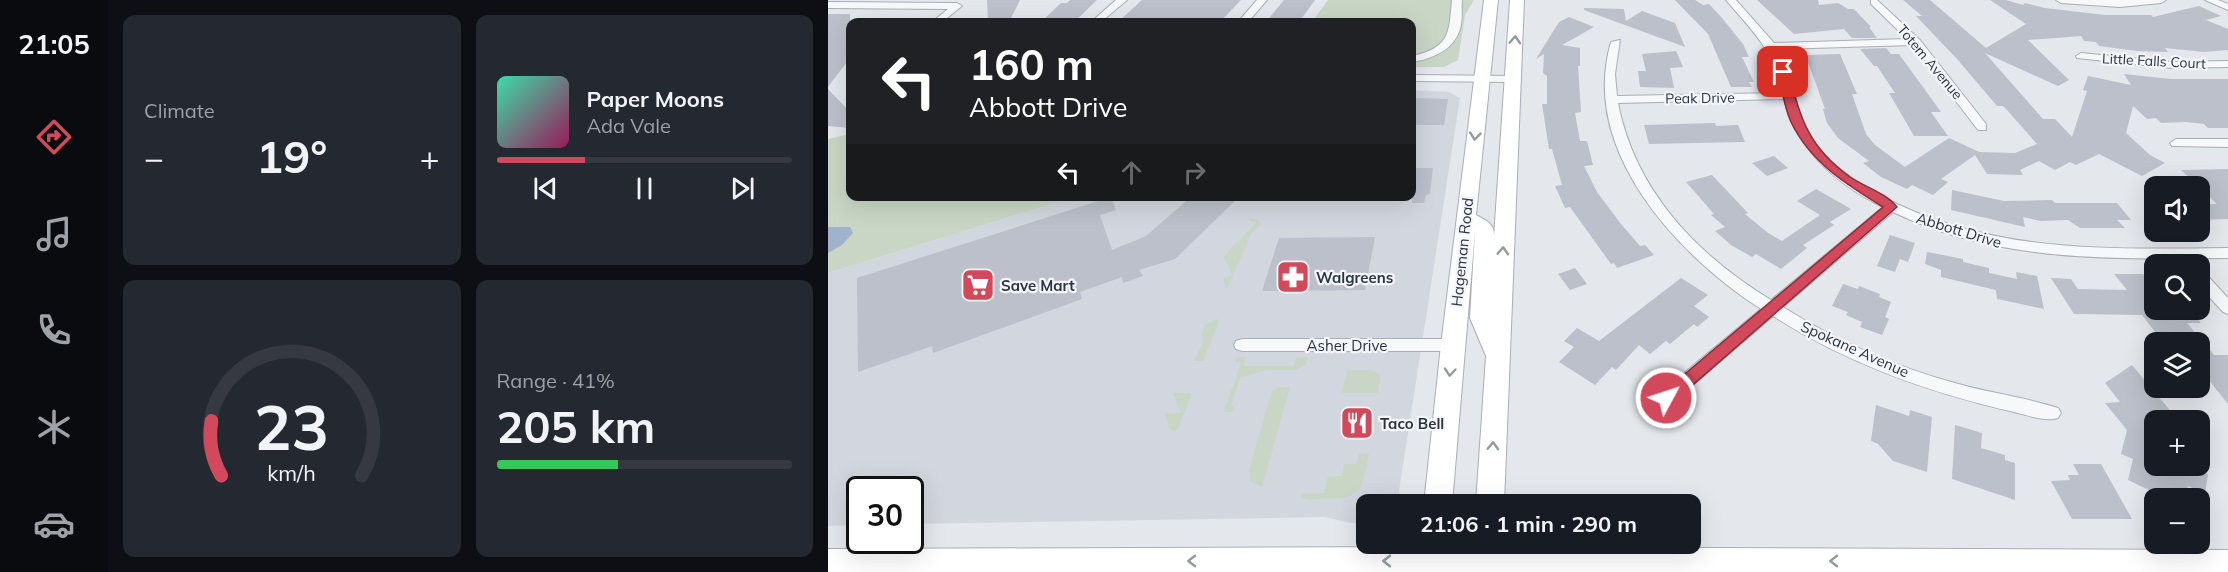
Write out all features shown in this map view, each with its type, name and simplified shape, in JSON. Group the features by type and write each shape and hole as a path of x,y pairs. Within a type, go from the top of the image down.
{"main road":[{"name":"Hageman Road","path":"1439,494 1452,345 1491,0"},
{"path":"1490,494 1516,0"},
{"path":"1466,217 1485,229 1481,318 1496,356"},
{"path":"828,562 1434,558 2228,564"}],"street":[{"path":"1101,18 1122,0"},
{"path":"1246,18 1262,0"},
{"path":"1416,58 1426,57 1441,49 1456,27 1457,0"},
{"name":"Abbott Drive","path":"1731,0 1759,29 1771,46 1783,72 1796,121 1813,149 1845,179 1891,207 1954,232 2014,247 2144,257"},
{"path":"2061,0 2120,4 2161,0"},
{"path":"2210,0 2228,6"},
{"name":"Totem Avenue","path":"1874,2 1917,42 1982,127"},
{"path":"828,5 957,6 942,18"},
{"name":"Spokane Avenue","path":"1616,42 1608,71 1611,100 1622,146 1630,166 1660,213 1704,258 1772,308 1833,341 1891,368 1975,395 2052,413"},
{"path":"1771,46 1917,42"},
{"name":"Little Falls Court","path":"2081,56 2172,65 2228,64"},
{"path":"1416,78 1513,79"},
{"name":"Peak Drive","path":"1611,100 1789,96"},
{"path":"2176,143 2228,143"},
{"path":"1666,398 1891,207"},
{"name":"Abbott Drive","path":"2210,255 2228,253"},
{"path":"2210,288 2228,308"},
{"name":"Asher Drive","path":"1242,345 1452,345"}],"shaded area":[{"path":"1416,90 1449,92 1460,98 1399,494 1356,494 1356,524 1324,517 924,524 924,476 846,476 846,525 828,526 828,273 1061,201 1416,201"}],"green space":[{"path":"1328,0 1474,0 1465,15 1458,60 1444,67 1416,67 1416,18 1315,18"},
{"path":"846,135 846,201 1061,201 828,273 828,139"},
{"path":"1250,218 1258,220 1261,224 1251,234 1227,289 1223,279 1232,275 1224,256 1256,223 1249,220"},
{"path":"1218,319 1219,322 1203,361 1194,361 1203,342 1204,325"},
{"path":"1237,357 1246,357 1243,366 1294,366 1297,357 1308,357 1306,365 1296,370 1266,370 1240,378 1231,406 1234,406 1232,412 1224,412 1241,362 1235,362"},
{"path":"1347,370 1371,370 1378,373 1380,377 1378,393 1342,393"},
{"path":"1278,387 1290,387 1262,487 1250,481 1249,470 1272,391"},
{"path":"1173,393 1191,395 1178,429 1174,431 1169,429 1165,413 1181,413"},
{"path":"1359,453 1369,453 1363,480 1356,492 1341,498 1312,500 1302,498 1302,493 1324,493 1328,476 1342,476 1344,464 1356,464"}],"water":[{"path":"828,227 850,227 853,233 842,245 828,253"}],"building":[{"path":"987,0 1020,0 1011,18 988,18"},
{"path":"1070,0 1097,0 1078,18 1045,18 1061,3 1067,3"},
{"path":"1142,0 1241,0 1224,18 1122,18"},
{"path":"1284,0 1315,0 1302,18 1269,18"},
{"path":"1675,0 1695,0 1703,5 1709,4 1722,18 1743,44 1749,57 1742,57 1754,82 1749,82 1752,87 1731,87 1708,34"},
{"path":"1757,0 1818,0 1819,5 1838,3 1848,9 1854,9 1871,27 1869,27 1877,38 1852,38 1844,29 1794,34"},
{"path":"1903,0 1930,0 1986,48 2026,24 1990,0 2006,0 2023,5 2025,3 2045,8 2105,15 2151,15 2153,17 2199,6 2221,16 2206,20 2228,29 2228,50 2204,52 2165,48 2168,52 2137,51 2099,46 2096,42 2084,41 2081,36 2028,40 2069,80 2058,86 1985,53 2043,119 2055,119 2072,137 2087,91 2083,90 2088,76 2131,85 2124,74 2171,79 2228,79 2228,128 2208,128 2204,124 2186,122 2161,123 2156,118 2147,119 2133,106 2126,133 2150,155 2165,163 2142,176 2099,154 2076,165 2070,162 2055,170 2039,161 2020,170 2023,175 1987,174 1975,155 1941,179 1948,182 1933,195 1912,185 1907,189 1881,177 1863,163 1869,161 1838,138 1827,123 1823,109 1825,109 1808,62 1808,55 1840,54 1857,94 1852,94 1866,134 1875,145 1905,167 1949,138 1979,152 2015,153 2037,144 2003,106 1997,106 1916,16 1922,16"},
{"path":"1584,8 1624,9 1626,21 1642,11 1675,23 1685,47 1584,10"},
{"path":"828,14 850,14 850,18 846,18 846,63 828,87"},
{"path":"1569,17 1594,27 1562,45 1580,48 1580,66 1578,66 1581,112 1575,113 1580,141 1587,141 1593,165 1584,166 1597,192 1621,224 1640,246 1645,245 1654,255 1617,268 1614,263 1611,264 1570,207 1565,208 1555,186 1562,185 1552,149 1549,149 1542,104 1547,104 1547,76 1543,73 1544,54 1536,59 1559,22"},
{"path":"1886,48 1891,54 1899,54 1941,112 1931,112 1948,136 1914,136 1889,93 1895,93 1877,66 1874,66 1860,49"},
{"path":"1676,51 1683,67 1670,68 1674,88 1640,87 1638,71 1646,71 1642,54"},
{"path":"828,89 846,108 846,128 828,126"},
{"path":"1416,98 1448,99 1444,125 1416,125"},
{"path":"1715,123 1716,126 1738,125 1745,142 1649,144 1644,125"},
{"path":"1774,156 1788,168 1767,176 1752,163"},
{"path":"1416,168 1433,168 1430,194 1426,195 1424,203 1412,203 1416,201"},
{"path":"2228,169 2228,219 2210,220 2210,204 2217,204 2210,197 2210,176 2187,176 2181,170"},
{"path":"1712,175 1748,213 1745,214 1782,241 1820,215 1797,201 1816,189 1851,209 1830,222 1834,225 1803,245 1807,248 1781,269 1756,254 1752,257 1731,245 1715,231 1725,227 1711,215 1714,214 1686,182"},
{"path":"1952,190 2004,201 2052,200 2055,203 2117,203 2131,220 2117,220 2125,228 2080,228 2068,220 2040,221 2023,217 2025,227 1951,210"},
{"name":"Save Mart","path":"1098,201 1113,201 1116,210 1100,215 1112,250 1146,236 1186,201 1235,201 1175,259 1139,270 1143,276 1123,283 1122,277 1080,292 1082,299 933,353 932,346 858,372 857,278"},
{"path":"1890,235 1915,243 1908,262 1900,259 1895,272 1877,266"},
{"name":"Walgreens","path":"1375,237 1365,290 1262,291 1279,238"},
{"path":"1927,252 1963,259 1963,262 1989,268 1989,273 2017,279 2016,272 2037,276 2044,309 1997,299 1996,290 1941,277 1941,270 1925,264"},
{"path":"1575,268 1587,284 1570,290 1558,274"},
{"path":"2114,274 2143,274 2144,318 2142,315 2074,314 2051,278 2071,279 2078,289 2127,290"},
{"path":"1681,278 1708,295 1694,306 1709,317 1697,327 1694,324 1670,344 1666,341 1650,354 1639,345 1616,370 1612,367 1595,385 1559,362 1574,347 1564,341 1577,328 1599,341"},
{"path":"1843,284 1858,289 1859,286 1880,294 1879,297 1891,302 1885,317 1889,319 1882,335 1860,327 1862,322 1846,315 1848,312 1832,306"},
{"path":"2146,320 2198,320 2201,323 2187,323 2195,332 2155,332"},
{"path":"2210,350 2214,355 2228,355 2228,404 2210,382"},
{"path":"2132,365 2144,379 2144,398 2160,398 2170,410 2144,410 2144,476 2208,476 2206,488 2188,486 2188,488 2145,488 2128,480 2133,459 2121,454 2127,430 2105,403 2120,402 2105,383"},
{"path":"1876,405 1909,416 1910,410 1932,417 1927,472 1893,461 1878,444 1871,441"},
{"path":"1955,425 1982,433 1981,448 2005,455 2005,460 2015,463 2015,500 1952,479"},
{"path":"2073,464 2101,464 2132,519 2072,519 2051,481 2070,480 2068,475 2079,475"}],"place":[{"name":"Walgreens","path":"1293,277"},
{"name":"Save Mart","path":"978,285"},
{"name":"Taco Bell","path":"1357,423"}],"route":[{"path":"1666,398 1891,207 1845,179 1813,149 1796,121 1783,72"}]}
